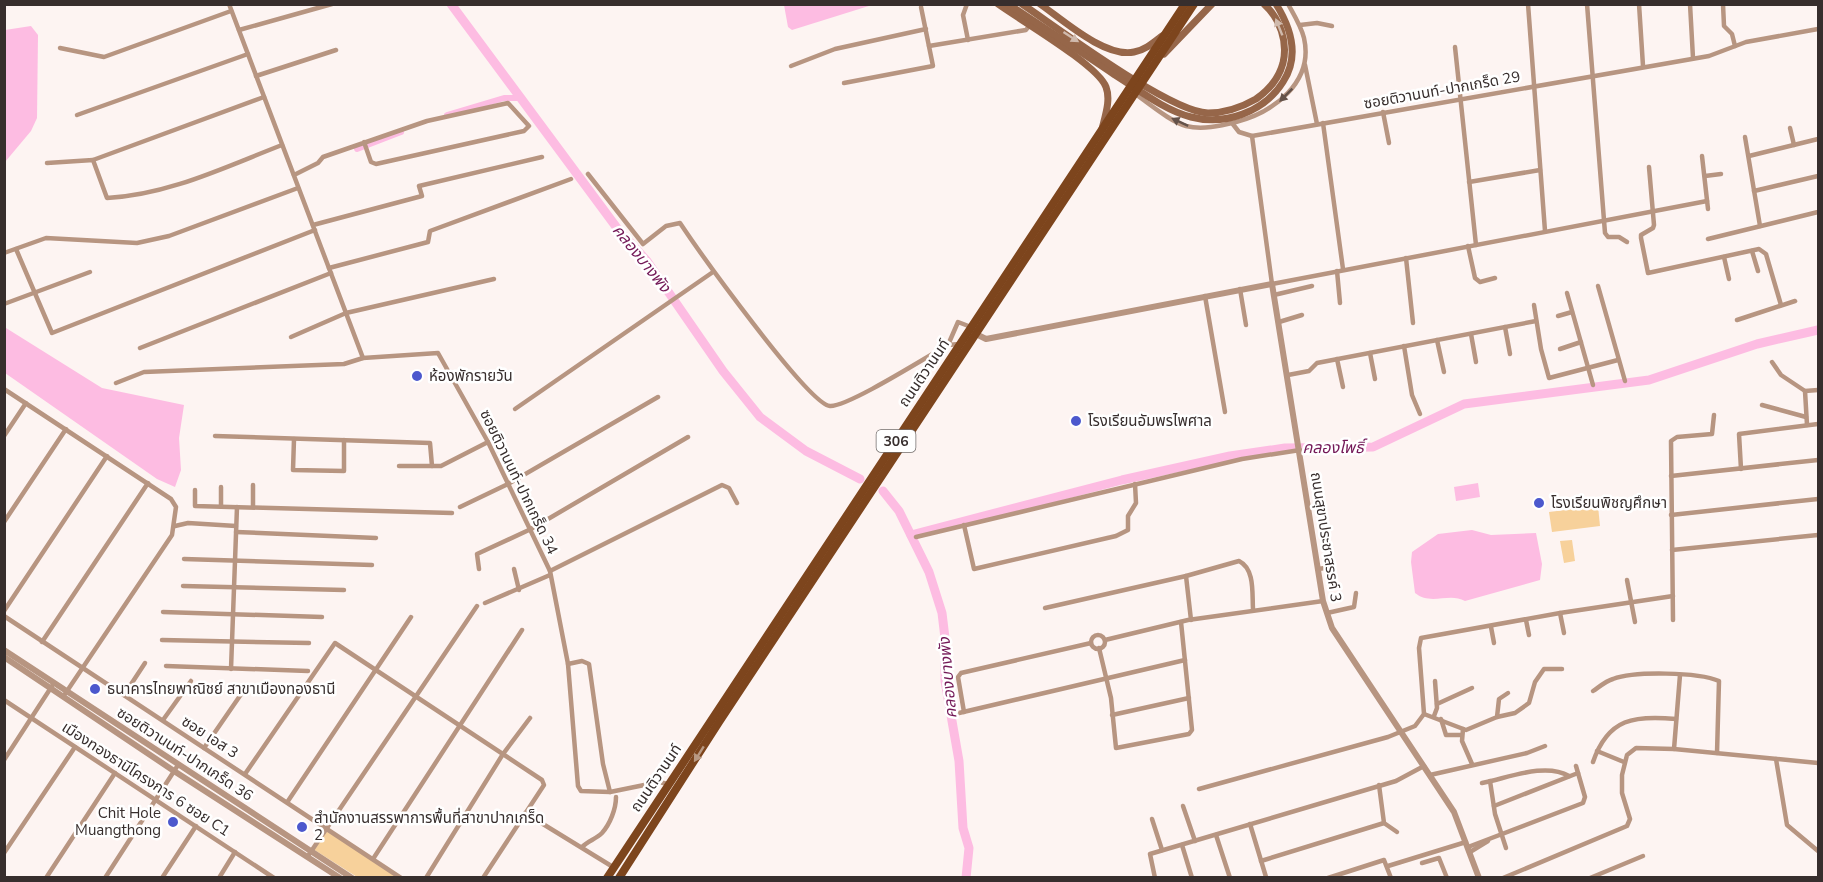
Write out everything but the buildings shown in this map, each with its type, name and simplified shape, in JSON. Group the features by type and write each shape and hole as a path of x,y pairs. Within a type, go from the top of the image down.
{"main road":[{"path":"998,4 1089,67 1106,87 1108,102 1101,131"},
{"path":"1008,4 1158,103 1189,117 1208,121 1241,115 1266,102 1286,78 1293,54 1289,29 1276,4"},
{"path":"1022,4 1161,96 1191,110 1208,112 1248,104 1271,86 1278,75 1285,53 1280,27 1264,4"},
{"path":"1040,4 1111,52 1140,50 1168,32"},
{"name":"ถนนติวานนท์","path":"619,878 716,719 960,344 974,330 1185,4"},
{"name":"ถนนติวานนท์","path":"607,878 668,784 716,719 974,330 1164,54 1194,4"},
{"path":"1164,54 1212,4"},
{"path":"1089,67 1107,67 1112,56 1111,52"}],"street":[{"path":"229,4 363,358"},
{"path":"239,30 332,4"},
{"path":"967,4 963,15 968,40"},
{"path":"1135,94 1183,125 1198,128 1250,118 1277,104 1297,84 1304,62 1305,41 1300,25 1288,4"},
{"path":"1528,4 1545,231"},
{"path":"1587,4 1606,236 1619,237 1627,242"},
{"path":"1639,4 1643,66"},
{"path":"1690,4 1693,58"},
{"path":"1723,4 1724,26 1732,34 1735,46"},
{"path":"844,83 932,67 921,7"},
{"path":"60,48 104,57 231,11"},
{"path":"1300,25 1317,22 1332,26"},
{"path":"929,46 1026,30 1029,26"},
{"path":"791,66 835,49 926,29"},
{"name":"ซอยติวานนท์-ปากเกร็ด 29","path":"1252,136 1592,74 1709,56 1735,46 1818,29"},
{"path":"1455,47 1476,245"},
{"path":"256,76 336,50"},
{"path":"78,115 248,54"},
{"path":"1304,62 1320,124 1343,270"},
{"path":"47,163 93,160 264,97"},
{"path":"294,175 318,163 322,157 364,142 427,121 508,103 529,126 524,131 376,164 371,162 364,142"},
{"path":"1383,112 1389,143"},
{"path":"1232,123 1239,132 1252,136 1272,284"},
{"path":"1790,128 1794,145"},
{"path":"1746,137 1760,226"},
{"path":"1749,156 1818,139"},
{"path":"93,160 106,198 136,196 173,187 282,145"},
{"path":"1702,156 1708,209"},
{"path":"16,249 52,333 314,227 422,196 419,186 542,158"},
{"path":"1649,167 1653,228 1641,235 1648,273 1759,249 1766,254 1781,305"},
{"path":"1469,182 1540,170"},
{"path":"588,174 643,244 666,226 681,223 713,272 811,394 830,406 859,395 948,345 960,344"},
{"path":"1705,176 1721,174"},
{"path":"1754,191 1818,176"},
{"path":"140,348 330,270 428,242 430,231 571,178"},
{"path":"4,254 46,238 137,243 169,236 298,188"},
{"path":"948,345 958,322 986,339 1707,201"},
{"path":"1708,239 1818,212"},
{"path":"1468,246 1474,278 1480,282 1496,278"},
{"path":"1752,251 1758,271"},
{"path":"1724,257 1729,279"},
{"path":"1406,258 1413,323"},
{"path":"1337,271 1340,303"},
{"path":"4,303 90,272"},
{"path":"515,409 713,272"},
{"path":"291,337 346,313 495,279"},
{"name":"ถนนสุขาประชาสรรค์ 3","path":"1272,284 1280,322 1323,601 1332,628 1458,820 1479,878"},
{"path":"1274,295 1312,286"},
{"path":"1598,286 1625,381"},
{"path":"1240,289 1246,325"},
{"path":"1567,293 1593,385"},
{"path":"1205,296 1226,412"},
{"path":"1737,320 1795,301"},
{"path":"1533,305 1549,378 1618,360"},
{"path":"1558,316 1572,312"},
{"path":"1280,322 1302,315"},
{"path":"1288,375 1309,371 1316,363 1536,321"},
{"path":"1505,327 1510,354"},
{"path":"1471,334 1476,362"},
{"path":"1437,340 1444,372"},
{"path":"1560,349 1581,342"},
{"path":"1404,346 1410,386 1420,414"},
{"name":"ซอยติวานนท์-ปากเกร็ด 34","path":"116,383 144,372 344,364 363,358 438,353 488,442 550,573 568,664 578,786 581,791 610,792 659,782 668,784"},
{"path":"1370,353 1375,379"},
{"path":"1337,359 1343,387"},
{"path":"1772,362 1781,375 1805,391 1818,390"},
{"path":"4,389 148,483 171,499 176,507 172,535 65,693"},
{"path":"1805,391 1807,425"},
{"path":"460,507 508,484 658,397"},
{"path":"4,436 26,403"},
{"path":"1762,405 1806,417"},
{"path":"1672,620 1672,439 1712,434 1714,415"},
{"path":"1741,469 1739,434 1818,424"},
{"path":"4,522 66,429"},
{"path":"215,436 430,443 432,466"},
{"path":"479,569 477,554 531,529 688,437"},
{"path":"294,439 293,470 344,471 344,440"},
{"path":"399,466 441,466 488,442"},
{"path":"916,537 1242,459 1300,448"},
{"path":"4,611 107,456"},
{"path":"1671,476 1818,460"},
{"path":"42,642 148,483"},
{"path":"964,525 975,569 1116,536 1128,530 1128,516 1136,503 1135,484"},
{"path":"485,603 519,590 722,485 729,488 737,503"},
{"path":"253,486 253,507"},
{"path":"221,487 221,506"},
{"path":"195,490 195,506 452,513"},
{"path":"1671,515 1818,499"},
{"path":"231,669 237,507"},
{"path":"175,526 236,526"},
{"path":"236,532 376,538"},
{"path":"1672,550 1818,534"},
{"path":"184,559 372,565"},
{"path":"1045,608 1186,576 1239,561 1247,565 1250,572 1253,609"},
{"path":"1318,569 1332,567"},
{"path":"514,569 519,590"},
{"path":"1186,576 1191,620"},
{"path":"1627,580 1635,622"},
{"path":"183,586 344,590"},
{"path":"1327,613 1354,607 1356,593"},
{"path":"1199,789 1402,732 1421,721 1424,714 1419,648 1421,638 1631,601 1673,596"},
{"path":"1099,648 1105,640 1181,622 1253,609 1323,601"},
{"path":"309,854 477,606"},
{"path":"163,612 322,617"},
{"path":"1560,613 1564,633"},
{"name":"ซอย เอส 3","path":"4,616 288,801 401,878"},
{"path":"288,801 411,616"},
{"path":"1526,620 1529,635"},
{"path":"1099,648 1107,680 1116,748 1189,734 1192,730 1181,622"},
{"path":"1491,627 1494,643"},
{"path":"373,859 522,630"},
{"path":"1105,640 1097,635 1091,643 961,673 958,677 962,713 1185,660"},
{"path":"162,640 309,644"},
{"path":"245,774 335,643 542,780 544,785 483,878"},
{"path":"1091,643 1094,647 1099,648"},
{"name":"ซอยติวานนท์-ปากเกร็ด 36","path":"4,650 52,685"},
{"name":"ซอยติวานนท์-ปากเกร็ด 36","path":"4,657 65,693 339,876 352,878"},
{"path":"568,664 582,661 589,664 603,764 610,792"},
{"path":"124,695 145,663"},
{"path":"166,666 308,671"},
{"path":"1441,720 1446,735 1462,732 1525,707 1529,703 1535,682 1544,669 1562,669"},
{"path":"1593,692 1611,679 1625,676 1680,675 1719,681 1717,753"},
{"path":"1674,749 1680,675"},
{"path":"163,720 191,681"},
{"path":"1434,716 1437,704 1435,681"},
{"path":"4,760 52,685"},
{"path":"1437,704 1472,688"},
{"path":"204,748 244,690"},
{"path":"1497,717 1499,699 1508,693"},
{"path":"1112,715 1189,698"},
{"name":"เมืองทองธานีโครงการ 6 ซอย C1","path":"4,700 274,878"},
{"path":"1424,714 1434,716 1462,732 1472,764"},
{"path":"1593,762 1608,733 1627,721 1652,717 1677,719"},
{"path":"426,878 503,754 530,718"},
{"path":"1430,775 1527,753 1545,746"},
{"path":"4,853 75,747"},
{"path":"1503,878 1627,826 1630,819 1621,786 1624,762 1627,755 1636,748 1674,749 1818,763"},
{"path":"1597,752 1624,762"},
{"path":"1776,759 1787,825 1818,851"},
{"path":"1155,878 1149,856 1162,850 1396,781 1424,766"},
{"path":"1388,866 1488,841 1583,803 1585,797 1576,766"},
{"path":"105,878 176,768"},
{"path":"1482,783 1546,770 1560,771 1569,776"},
{"path":"46,878 115,772"},
{"path":"1494,806 1578,773"},
{"path":"1490,781 1494,806 1506,848"},
{"path":"1379,785 1384,823 1397,832"},
{"path":"582,848 589,839 603,831 616,807 616,797"},
{"path":"1183,806 1195,841"},
{"path":"525,813 613,867"},
{"path":"1152,819 1162,850"},
{"path":"1261,861 1384,823"},
{"path":"1250,824 1266,877"},
{"path":"162,878 196,826"},
{"path":"1216,835 1230,878"},
{"path":"1182,845 1192,878"},
{"path":"219,878 235,852"},
{"path":"1590,878 1643,856"},
{"path":"1422,863 1439,858 1447,878"},
{"path":"1328,878 1383,860 1388,866 1391,878"}],"shaded area":[{"path":"784,4 872,5 792,30 788,27"},
{"path":"31,26 38,35 37,118 31,131 5,162 5,30"},
{"path":"6,328 102,388 184,405 179,438 181,470 175,487 157,479 5,373"},
{"path":"1478,483 1480,497 1456,501 1454,487"},
{"path":"1598,506 1600,526 1552,532 1549,512"},
{"path":"1472,530 1491,535 1536,533 1542,564 1540,580 1465,601 1453,598 1427,598 1415,593 1412,552 1438,534"},
{"path":"1572,540 1575,561 1564,563 1560,541"},
{"path":"327,828 401,877 357,877 313,849"}],"waterway":[{"name":"คลองบางพัง","path":"451,4 617,228 647,261 723,371 760,417 806,451 860,479"},
{"path":"447,115 504,98 522,98"},
{"path":"357,149 401,132"},
{"name":"คลองโพธิ์","path":"911,535 1122,480 1230,456 1285,448 1373,447 1464,404 1649,380 1757,344 1818,330"},
{"name":"คลองบางพัง","path":"883,491 899,511 929,572 942,613 945,638 945,681 959,761 963,828 969,848 966,878"}],"place":[{"name":"ห้องพักรายวัน","path":"417,376"},
{"name":"โรงเรียนอัมพรไพศาล","path":"1076,421"},
{"name":"โรงเรียนพิชญศึกษา","path":"1539,503"},
{"name":"ธนาคารไทยพาณิชย์ สาขาเมืองทองธานี","path":"95,689"},
{"name":"Chit Hole Muangthong","path":"173,822"},
{"name":"สำนักงานสรรพาการพื้นที่สาขาปากเกร็ด 2","path":"302,827"}]}
